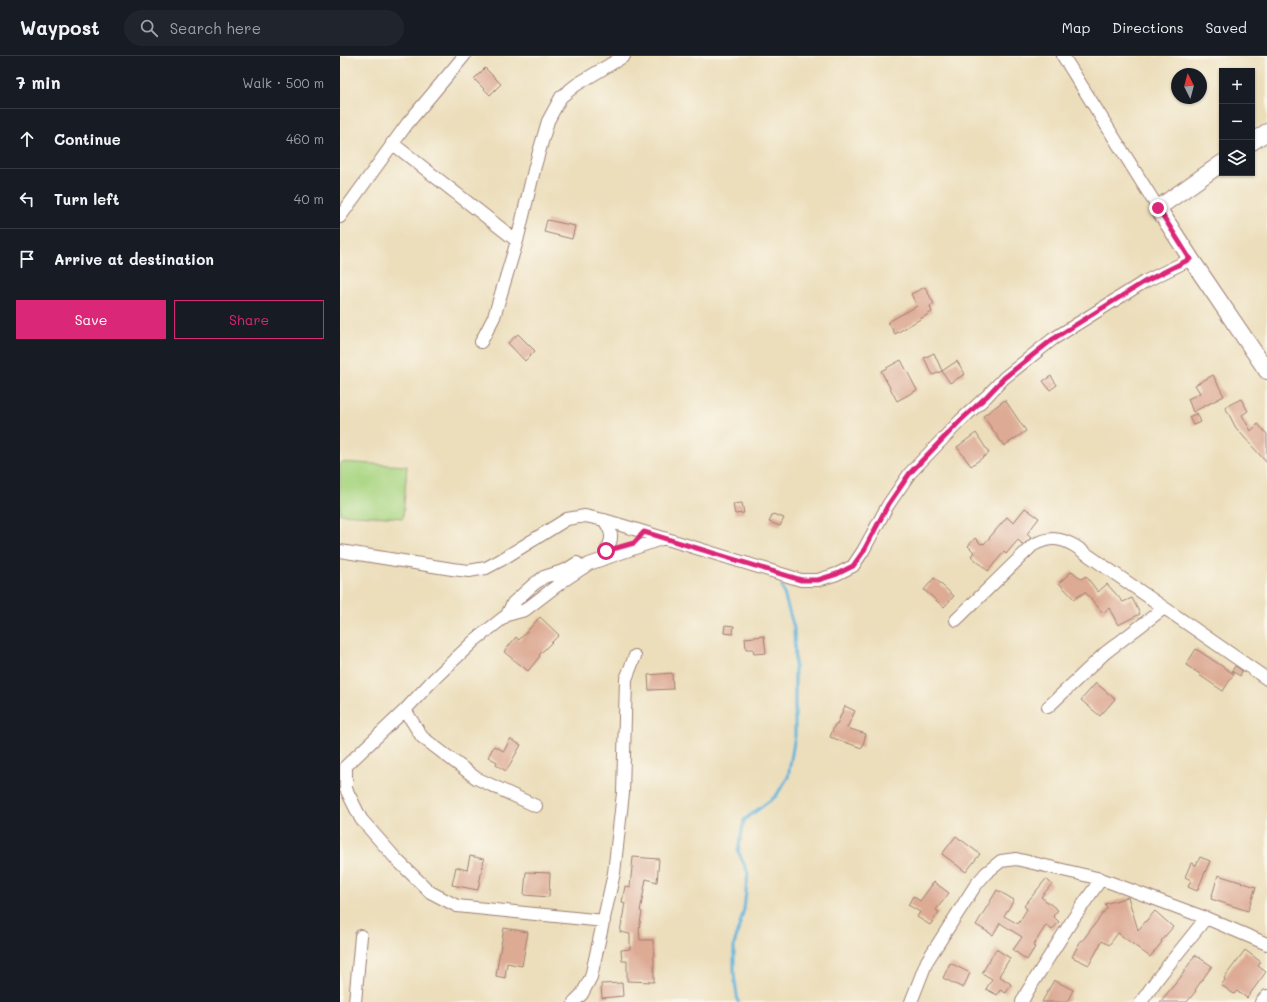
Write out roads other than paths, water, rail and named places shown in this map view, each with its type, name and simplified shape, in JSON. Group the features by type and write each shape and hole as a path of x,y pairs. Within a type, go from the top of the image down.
{"street":[{"path":"340,217 407,124 464,56"},
{"path":"481,342 494,317 517,241 535,166 548,121 561,97 576,85 624,56"},
{"path":"1063,56 1190,259 1267,371"},
{"path":"1255,140 1267,132"},
{"path":"392,144 517,241"},
{"path":"1158,208 1219,165"},
{"path":"340,551 469,571 486,568 567,519 585,516 604,520 801,580 818,580 837,574 853,566 863,552 888,505 910,473 1004,378 1053,339 1144,282 1190,259"},
{"path":"604,520 611,535 610,543 606,551"},
{"path":"507,615 513,603 544,577 566,570 582,559 634,543 644,532"},
{"path":"604,921 457,906 430,892 397,860 361,819 346,789 346,766 475,640 507,615 525,610 563,581 589,564 664,538"},
{"path":"956,620 1033,545 1043,540 1054,539 1065,541 1075,546 1267,679"},
{"path":"1048,707 1105,653 1164,608"},
{"path":"574,1002 582,994 591,977 614,872 623,792 626,679 635,656"},
{"path":"405,710 422,737 476,778 536,806"},
{"path":"910,1002 927,961 975,886 986,872 1001,861 1016,859 1101,879 1206,918 1267,944"},
{"path":"1022,1002 1073,919 1101,879"},
{"path":"1141,1002 1158,978 1206,918"},
{"path":"355,1002 361,936"},
{"path":"1261,1002 1267,996"}],"waterway":[{"path":"738,1002 734,974 734,945 744,909 748,873 738,851 744,820 776,796 788,777 795,736 794,628 782,587"}]}
